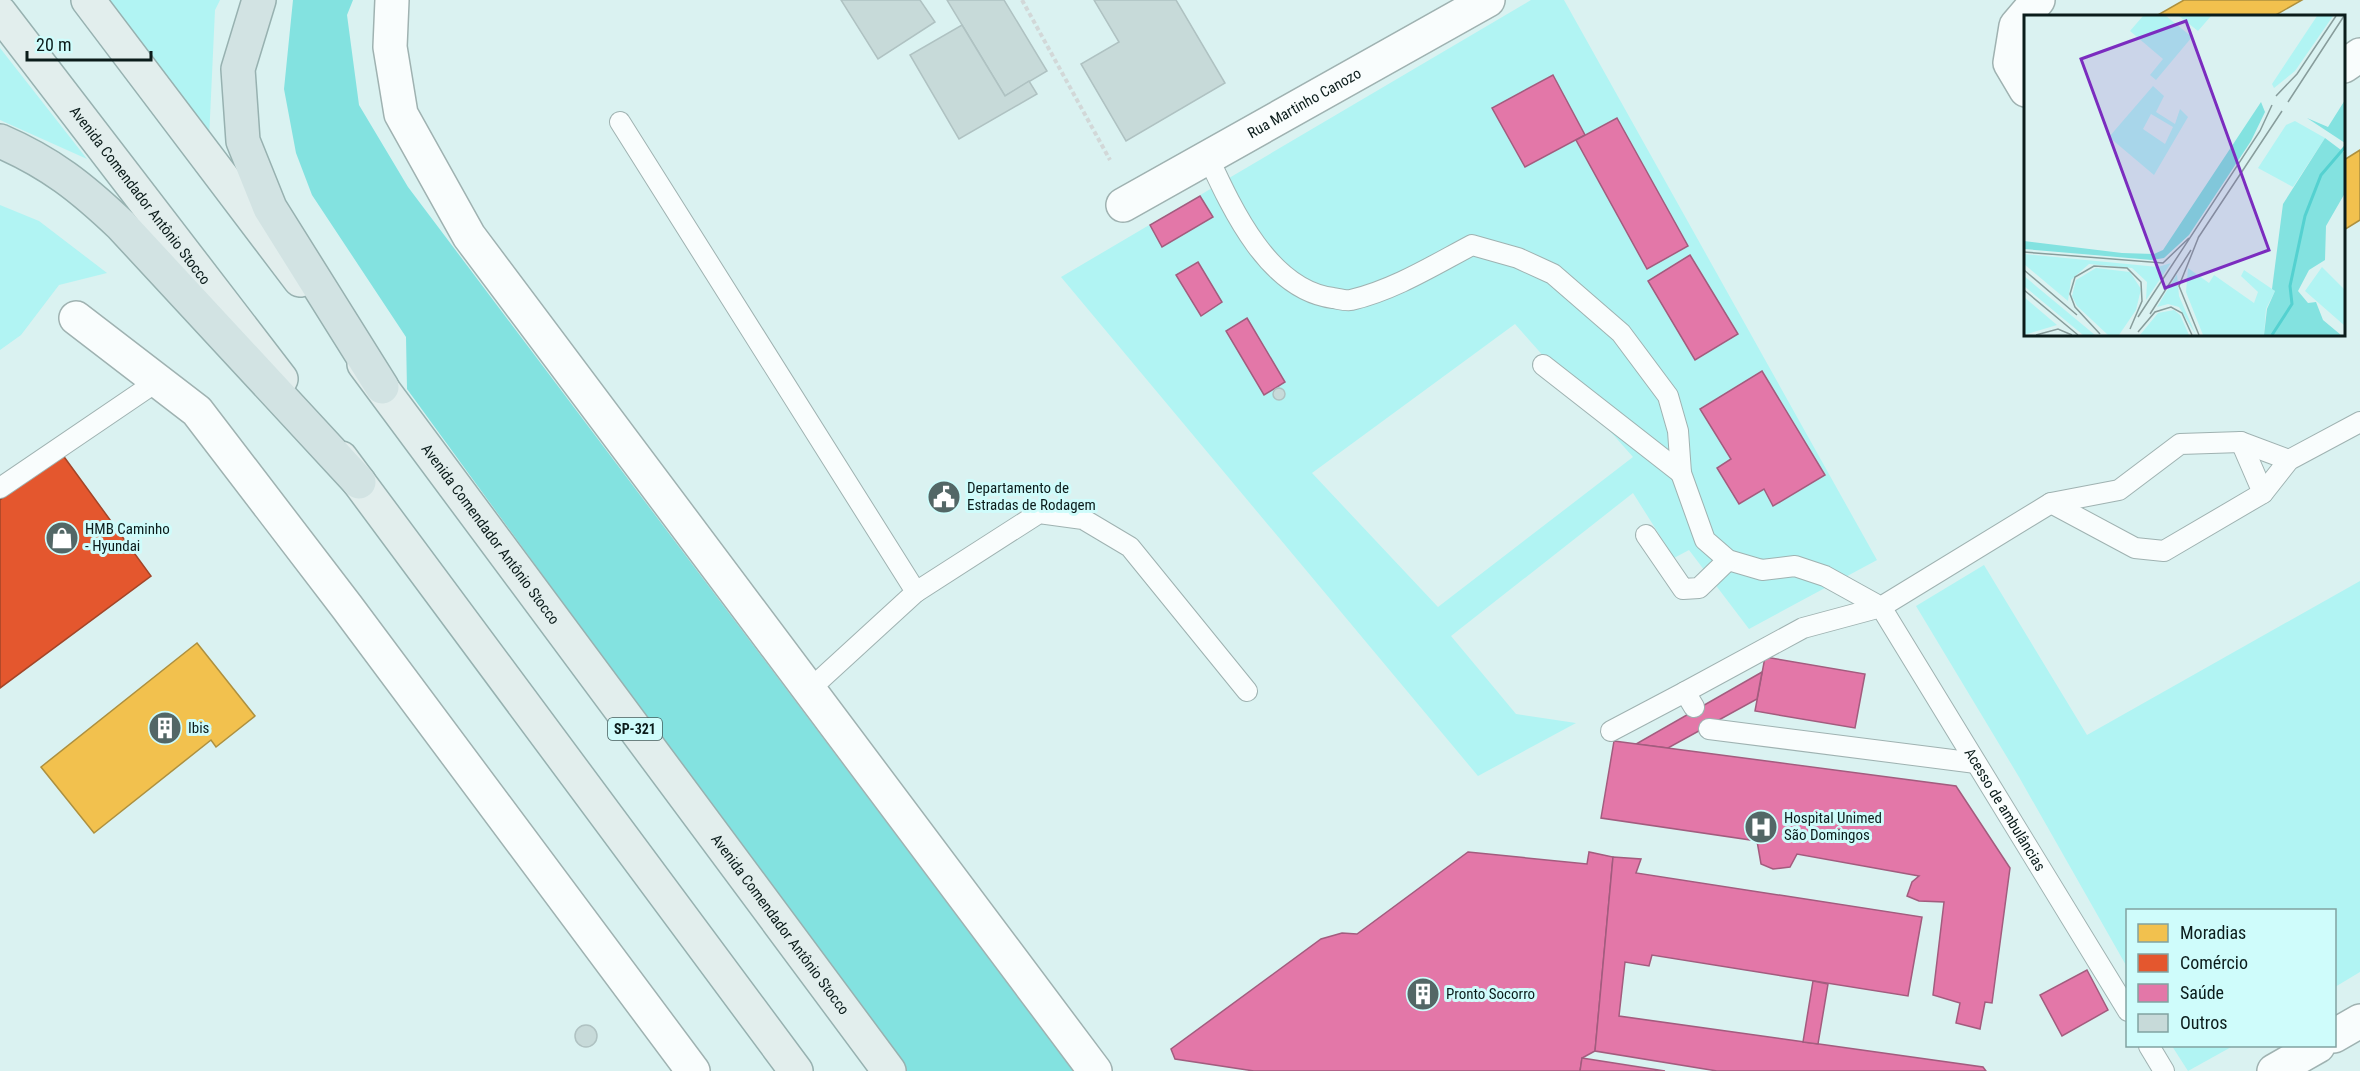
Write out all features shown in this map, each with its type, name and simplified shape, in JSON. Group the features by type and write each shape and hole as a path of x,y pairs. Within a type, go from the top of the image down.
{"highway":[{"path":"259,0 238,69 243,141 270,208 381,387"},
{"path":"0,141 32,155 80,186 122,225 359,482"}],"main road":[{"name":"Avenida Comendador Antônio Stocco","path":"88,0 381,387 889,1071"},
{"name":"Avenida Comendador Antônio Stocco","path":"0,13 359,482 796,1071"}],"street":[{"path":"392,0 390,47 402,114 469,236 1095,1071"},
{"name":"Rua Martinho Canozo","path":"1123,205 1488,0"},
{"path":"2025,15 2038,0"},
{"path":"2024,17 2016,26 2010,63 2024,88"},
{"path":"2345,65 2360,55"},
{"path":"76,318 197,411 265,498 693,1071"},
{"path":"2336,1035 2360,1021"},
{"path":"2274,1071 2316,1047"}],"lane":[{"path":"620,122 916,592"},
{"path":"1208,158 1246,232 1270,261 1301,289 1322,297 1349,300 1382,291 1472,245 1518,258 1553,274 1622,333 1668,396 1678,431 1681,473 1705,540 1728,560 1762,570 1795,566 1805,569 1825,576 1881,607"},
{"path":"1543,365 1681,473"},
{"path":"0,488 159,380"},
{"path":"2051,503 2135,548 2164,551 2263,493 2289,460 2360,422"},
{"path":"1611,731 1689,700 1803,628 1881,607 2051,503 2119,490 2180,444 2241,442 2289,460"},
{"path":"2241,442 2263,493"},
{"path":"809,690 916,592 1039,513 1083,519 1130,547 1246,691"},
{"path":"1646,535 1683,589 1699,588 1728,560"},
{"name":"Acesso de ambulâncias","path":"1881,607 2126,1009"},
{"path":"1709,729 1976,763"},
{"path":"2150,1047 2164,1071"}],"path":[{"path":"1022,0 1110,159"}],"shaded area":[{"path":"107,0 220,0 215,10 209,139"},
{"path":"293,0 353,0 347,15 359,105 408,187 1074,1071 904,1071 407,389 406,337 312,195 296,153 284,89"},
{"path":"1531,0 1564,0 1877,560 1749,629 1689,550 1674,558 1633,493 1451,636 1516,714 1576,723 1478,776 1061,277","holes":["1515,324 1633,457 1438,607 1312,473"]},
{"path":"0,48 87,159 0,120"},
{"path":"0,205 39,221 107,273 59,285 21,335 0,350"},
{"path":"1984,565 2087,735 2360,581 2360,972 2336,986 2336,909 2126,909 2126,965 2019,777 1916,606"},
{"path":"2173,1047 2231,1047 2188,1071"}],"building: Moradias":[{"path":"2184,0 2302,0 2276,15 2158,15"},
{"path":"2360,150 2360,220 2345,229 2345,159"},
{"name":"Ibis","path":"197,643 255,716 216,747 211,740 94,833 41,767"}],"building: Comércio":[{"name":"HMB Caminho - Hyundai","path":"62,454 151,576 0,688 0,500"}],"building: Saúde":[{"path":"1553,75 1585,135 1525,167 1492,108"},
{"path":"1617,118 1688,246 1647,269 1576,140"},
{"path":"1200,196 1213,217 1162,247 1150,225"},
{"path":"1690,255 1738,334 1695,360 1648,281"},
{"path":"1198,262 1222,302 1201,316 1176,275"},
{"path":"1247,318 1285,382 1264,395 1226,331"},
{"path":"1762,371 1825,475 1773,506 1764,489 1739,504 1717,468 1731,459 1700,409"},
{"path":"1765,657 1865,674 1855,728 1755,711"},
{"path":"1762,672 1757,699 1668,748 1636,744"},
{"path":"1614,741 1956,786 2010,868 1992,1003 1985,1002 1980,1029 1956,1023 1960,1003 1933,995 1944,902 1919,901 1907,896 1912,882 1919,876 1797,854 1790,867 1773,869 1761,864 1757,841 1601,818"},
{"name":"Pronto Socorro","path":"1468,852 1587,864 1589,852 1613,857 1595,1051 1582,1058 1580,1071 1254,1071 1175,1059 1171,1049 1321,939 1342,933 1357,934"},
{"path":"1613,857 1641,859 1636,873 1922,917 1908,996 1652,955 1649,966 1625,962 1619,1016 1983,1067 1986,1071 1717,1071 1595,1051"},
{"path":"2087,970 2108,1010 2062,1036 2040,995"},
{"path":"1813,981 1828,984 1818,1044 1803,1042"},
{"path":"1582,1058 1665,1071 1580,1071"}],"building: Outros":[{"path":"841,0 920,0 935,22 878,59"},
{"path":"947,0 1004,0 1047,71 1005,96"},
{"path":"1094,0 1176,0 1225,83 1126,141 1081,64 1119,42"},
{"path":"962,25 1005,96 1029,81 1037,94 959,139 910,55"},
{"path":"1281,388 1285,394 1281,400 1277,400 1273,392"},
{"path":"586,1025 594,1028 597,1036 594,1044 586,1047 578,1044 575,1036 578,1028"}],"place":[{"name":"Departamento de Estradas de Rodagem","path":"944,497"},
{"name":"HMB Caminho - Hyundai","path":"62,538"},
{"name":"Ibis","path":"165,728"},
{"name":"Hospital Unimed São Domingos","path":"1761,827"},
{"name":"Pronto Socorro","path":"1423,994"}]}
